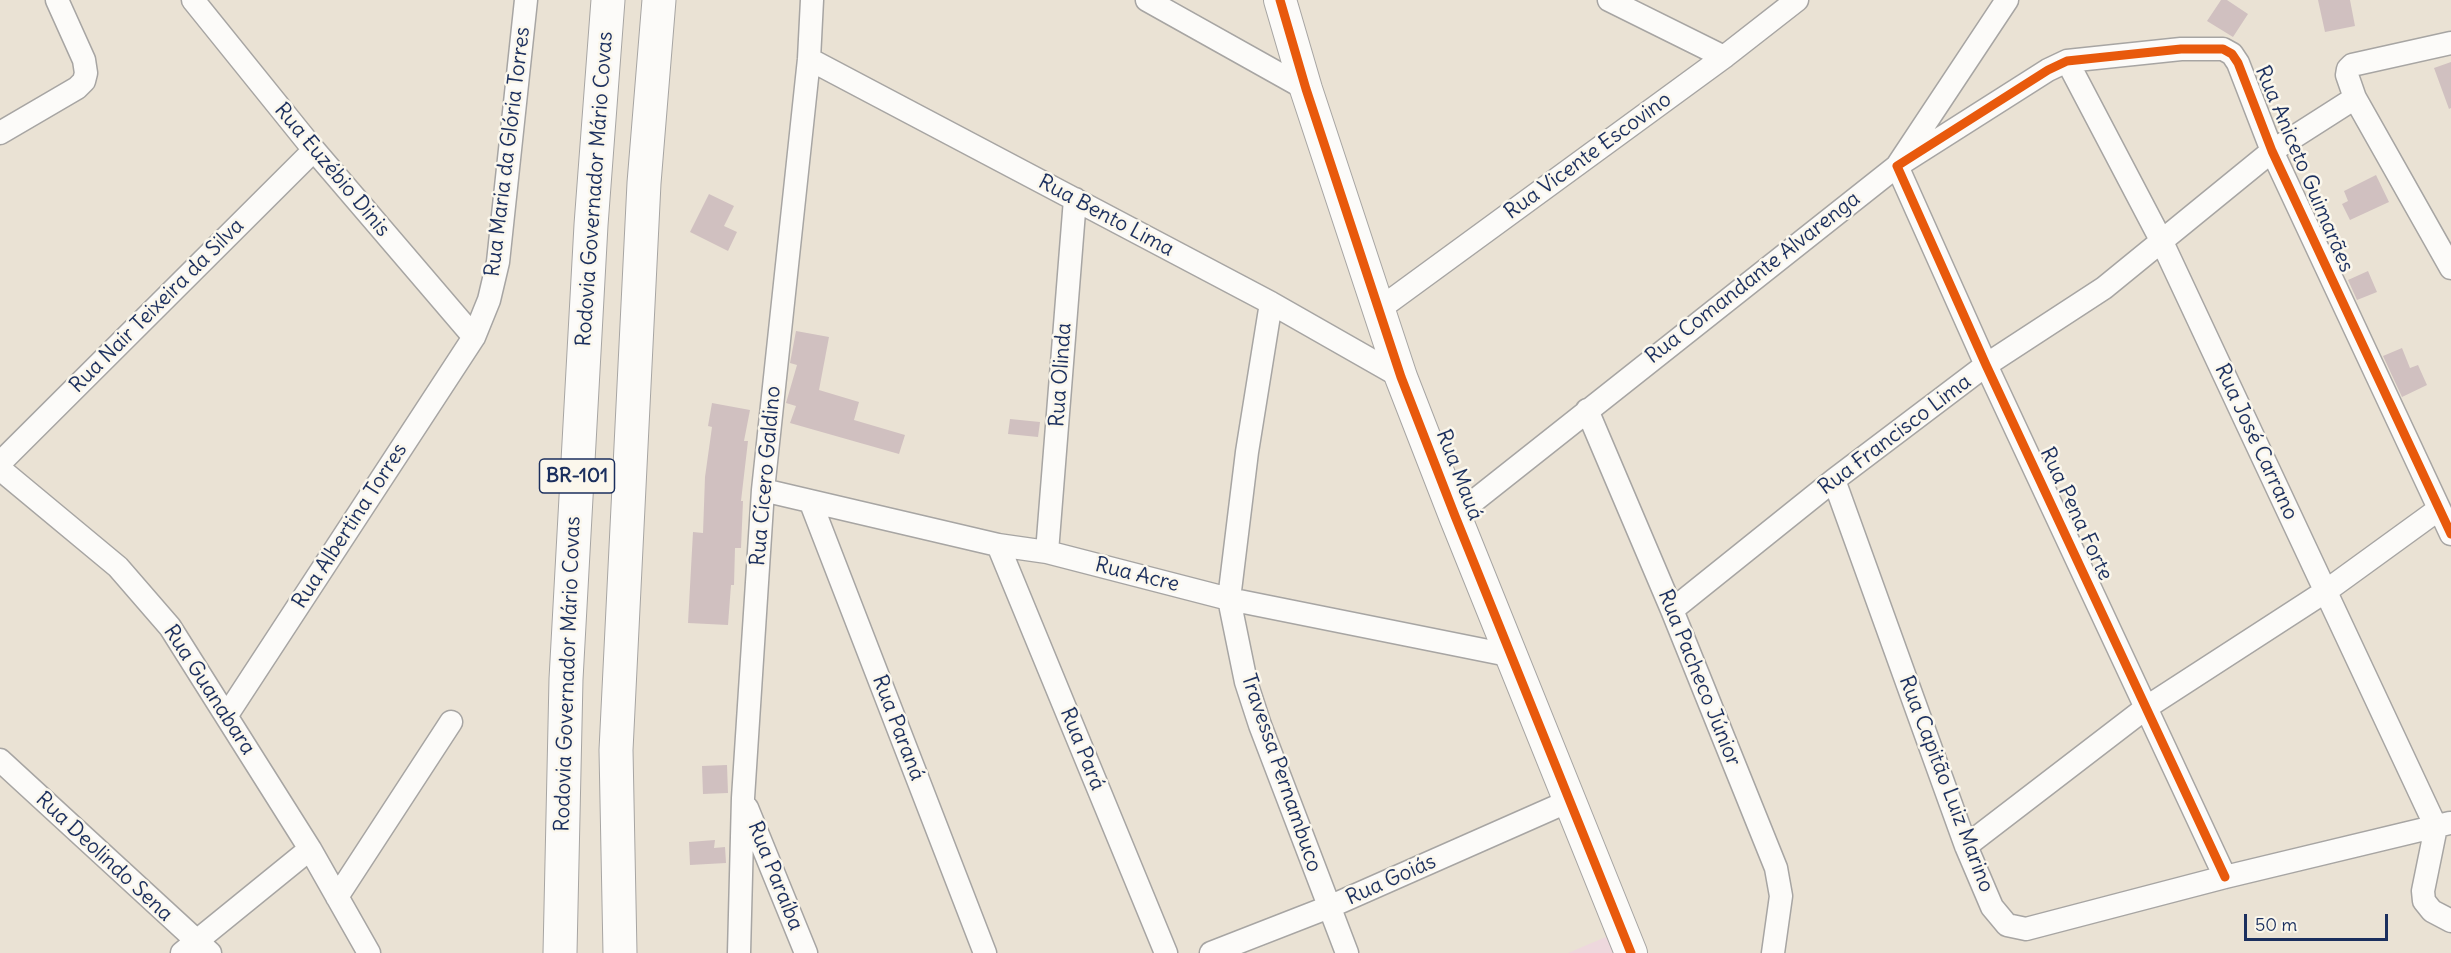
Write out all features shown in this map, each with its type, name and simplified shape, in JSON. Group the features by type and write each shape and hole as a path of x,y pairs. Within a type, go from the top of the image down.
{"highway":[{"name":"Rodovia Governador Mário Covas","path":"560,953 567,655 591,225 608,0"},
{"name":"BR-101","path":"620,953 616,750 644,183 659,0"}],"street":[{"path":"0,133 77,88 84,81 86,73 84,60 57,0"},
{"name":"Rua Euzébio Dinis","path":"193,0 314,150 474,337"},
{"name":"Rua Maria da Glória Torres","path":"474,337 489,300 498,262 526,0"},
{"name":"Rua Cícero Galdino","path":"739,953 743,798 763,490 809,59 812,0"},
{"path":"1147,0 1306,89"},
{"name":"Rua Mauá","path":"1280,0 1306,89 1401,377 1630,953"},
{"path":"1609,0 1724,57"},
{"name":"Rua Vicente Escovino","path":"1378,310 1724,57 1797,0"},
{"name":"Rua Comandante Alvarenga","path":"1455,516 1897,166 2007,0"},
{"path":"2451,43 2352,65 2347,75 2355,98 2451,268"},
{"name":"Rua Aniceto Guimarães","path":"1897,166 2048,70 2067,61 2181,49 2223,49 2232,54 2238,63 2272,151 2451,534"},
{"name":"Rua Bento Lima","path":"809,59 1271,303 1401,377"},
{"name":"Rua José Carrano","path":"2067,61 2162,242 2326,591 2444,825"},
{"name":"Rua Francisco Lima","path":"1672,610 1834,480 1986,365 2104,288 2272,151 2355,98"},
{"name":"Rua Nair Teixeira da Silva","path":"0,463 314,150"},
{"name":"Rua Pena Forte","path":"1897,166 1986,365 2225,877"},
{"name":"Rua Olinda","path":"1047,552 1075,199"},
{"name":"Travessa Pernambuco","path":"1271,303 1247,452 1229,599 1246,682 1347,953"},
{"name":"Rua Albertina Torres","path":"227,715 474,337"},
{"name":"Rua Pacheco Júnior","path":"1587,410 1672,610 1776,868 1781,896 1773,953"},
{"name":"Rua Guanabara","path":"0,469 118,567 170,627 310,849 369,953"},
{"name":"Rua Capitão Luiz Marino","path":"1834,480 1966,846 1992,907 2007,925 2026,929 2225,877 2444,825"},
{"name":"Rua Acre","path":"763,490 998,545 1047,552 1229,599 1513,656"},
{"name":"Rua Paraná","path":"811,503 985,953"},
{"path":"1966,846 2147,707 2326,591 2439,509"},
{"name":"Rua Pará","path":"998,545 1166,953"},
{"path":"337,897 451,722"},
{"name":"Rua Deolindo Sena","path":"0,760 196,949"},
{"name":"Rua Paraíba","path":"743,798 806,953"},
{"name":"Rua Goiás","path":"1210,953 1329,907 1569,801"},
{"path":"2444,825 2423,891 2424,901 2432,911 2451,921"},
{"path":"196,949 310,849"}],"shaded area":[{"path":"1620,931 1627,953 1568,953"}],"building":[{"path":"2221,0 2227,0 2248,14 2233,37 2207,21"},
{"path":"2318,0 2350,0 2355,26 2325,32"},
{"path":"2451,62 2451,108 2449,109 2434,68"},
{"path":"2376,175 2389,202 2350,220 2342,204 2348,201 2344,191"},
{"path":"709,194 734,206 724,226 737,232 728,251 690,232"},
{"path":"2368,271 2377,292 2357,300 2348,280"},
{"path":"796,331 829,337 819,390 859,402 854,420 905,435 899,454 790,423 796,406 786,403 797,365 790,363"},
{"path":"2402,348 2410,368 2418,365 2427,385 2402,397 2383,356"},
{"path":"712,403 750,410 744,441 748,441 741,501 743,501 741,548 735,548 734,585 731,585 728,625 688,623 693,532 703,533 705,477 712,427 708,426"},
{"path":"1010,419 1040,422 1038,437 1008,434"},
{"path":"727,765 728,793 703,794 702,766"},
{"path":"715,840 714,848 725,847 726,863 690,865 689,842"}],"cycle path":[{"path":"1280,0 1306,89 1401,377 1631,953"},
{"path":"2225,877 1986,365 1897,166 2048,70 2067,61 2181,49 2223,49 2232,54 2238,63 2272,151 2451,534"}]}
